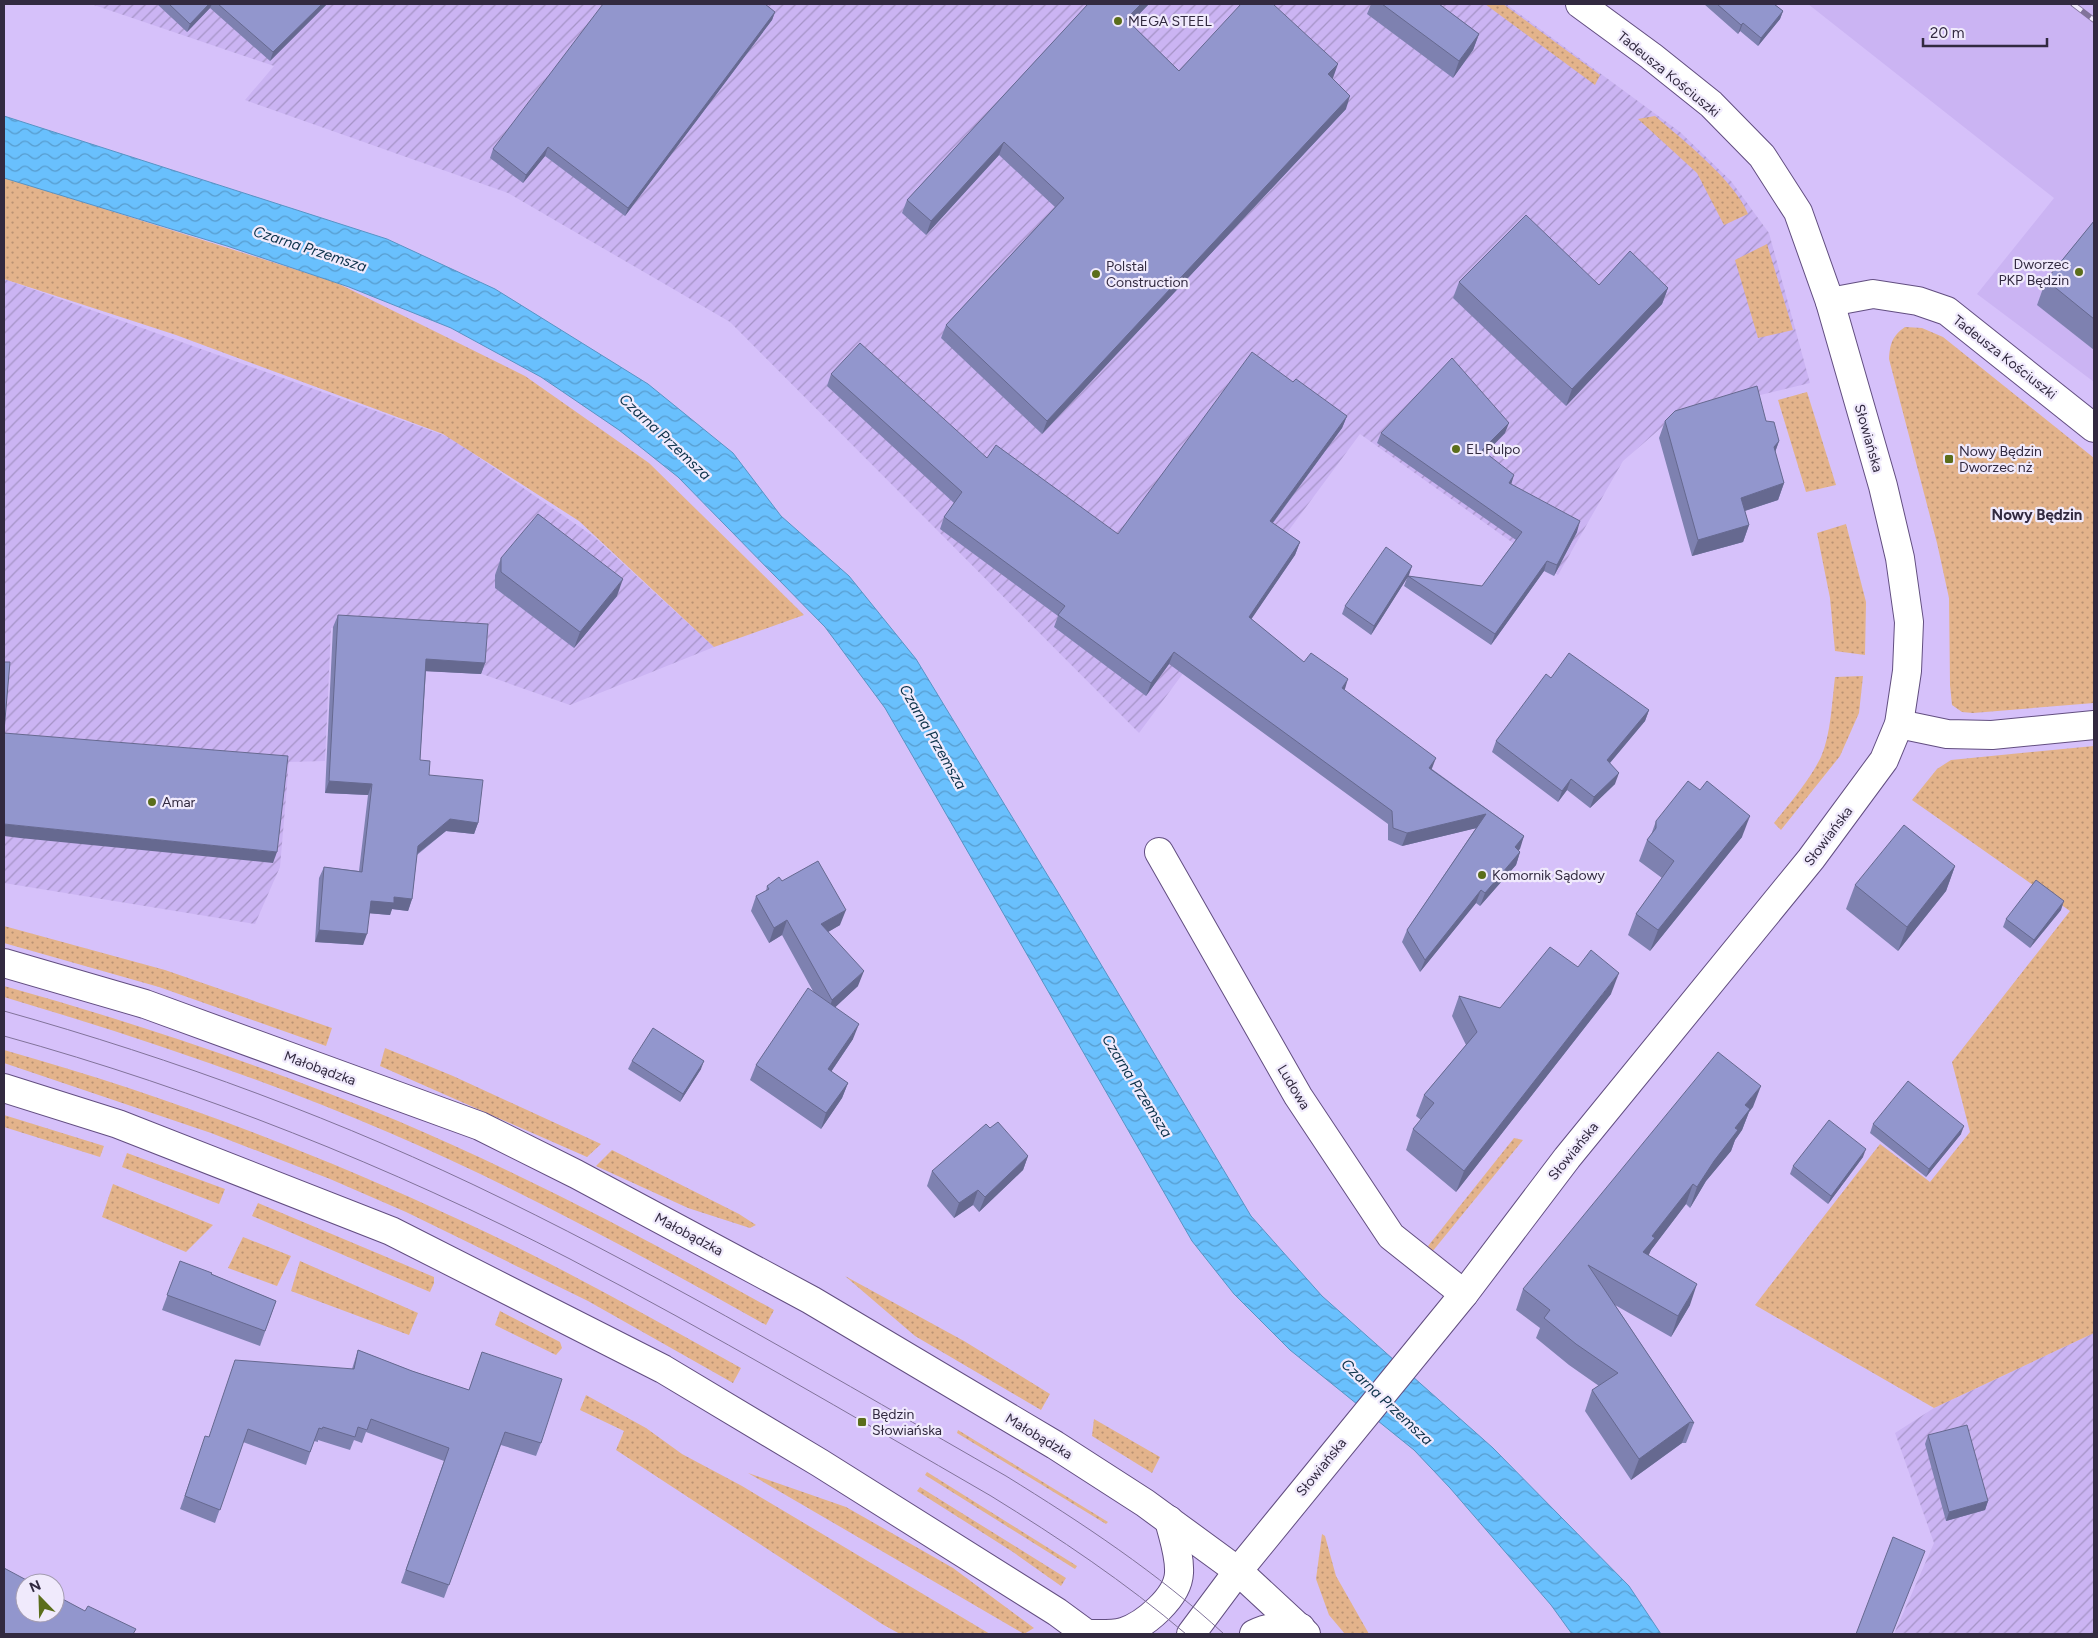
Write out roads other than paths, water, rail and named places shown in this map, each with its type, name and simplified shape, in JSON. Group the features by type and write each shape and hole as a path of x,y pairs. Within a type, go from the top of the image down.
{"street":[{"name":"Tadeusza Kościuszki","path":"1580,4 1651,56 1711,104 1762,156 1798,212 1830,302 1873,294 1918,300 1947,311 2094,428"},
{"name":"Słowiańska","path":"1191,1634 1238,1571 1464,1294 1567,1158 1811,859 1884,760 1899,724 1906,671 1909,622 1900,558 1880,477 1830,302"},
{"path":"1899,724 1947,734 1992,736 2094,725"},
{"name":"Ludowa","path":"1159,852 1298,1096 1391,1236 1464,1294"},
{"name":"Małobądzka","path":"4,963 144,1004 480,1126 576,1174 811,1300 1054,1445 1169,1520 1238,1571 1304,1631"},
{"path":"4,1088 118,1124 391,1231 427,1249 672,1374 820,1463 1057,1612 1087,1634 1122,1632 1142,1623 1166,1601 1179,1575 1178,1555 1169,1520"},
{"path":"1254,1634 1266,1628 1284,1626 1304,1631"}],"water":[{"name":"Czarna Przemsza","path":"4,116 387,239 495,289 648,384 733,453 781,516 849,576 916,659 1251,1216 1322,1296 1493,1448 1629,1586 1661,1634 1572,1634 1551,1605 1450,1488 1414,1450 1290,1350 1234,1294 1192,1241 885,708 825,627 678,477 619,430 541,377 451,328 349,287 227,246 4,178"}],"tram line":[{"path":"4,1011 195,1071 320,1118 443,1170 567,1231 757,1333 1006,1476 1119,1550 1173,1590 1224,1634"},
{"path":"4,1036 77,1057 149,1081 293,1133 433,1193 570,1259 729,1345 991,1496 1091,1561 1186,1634"}],"railway":[{"path":"2073,4 2094,20"}],"place":[{"name":"MEGA STEEL","path":"1118,21"},
{"name":"Dworzec PKP Będzin","path":"2079,272"},
{"name":"Polstal Construction","path":"1096,274"},
{"name":"EL Pulpo","path":"1456,449"},
{"name":"Nowy Będzin Dworzec nż","path":"1949,459"},
{"name":"Amar","path":"152,802"},
{"name":"Komornik Sądowy","path":"1482,875"},
{"name":"Będzin Słowiańska","path":"862,1422"}],"district":[{"name":"Nowy Będzin","path":"2037,515"}]}
